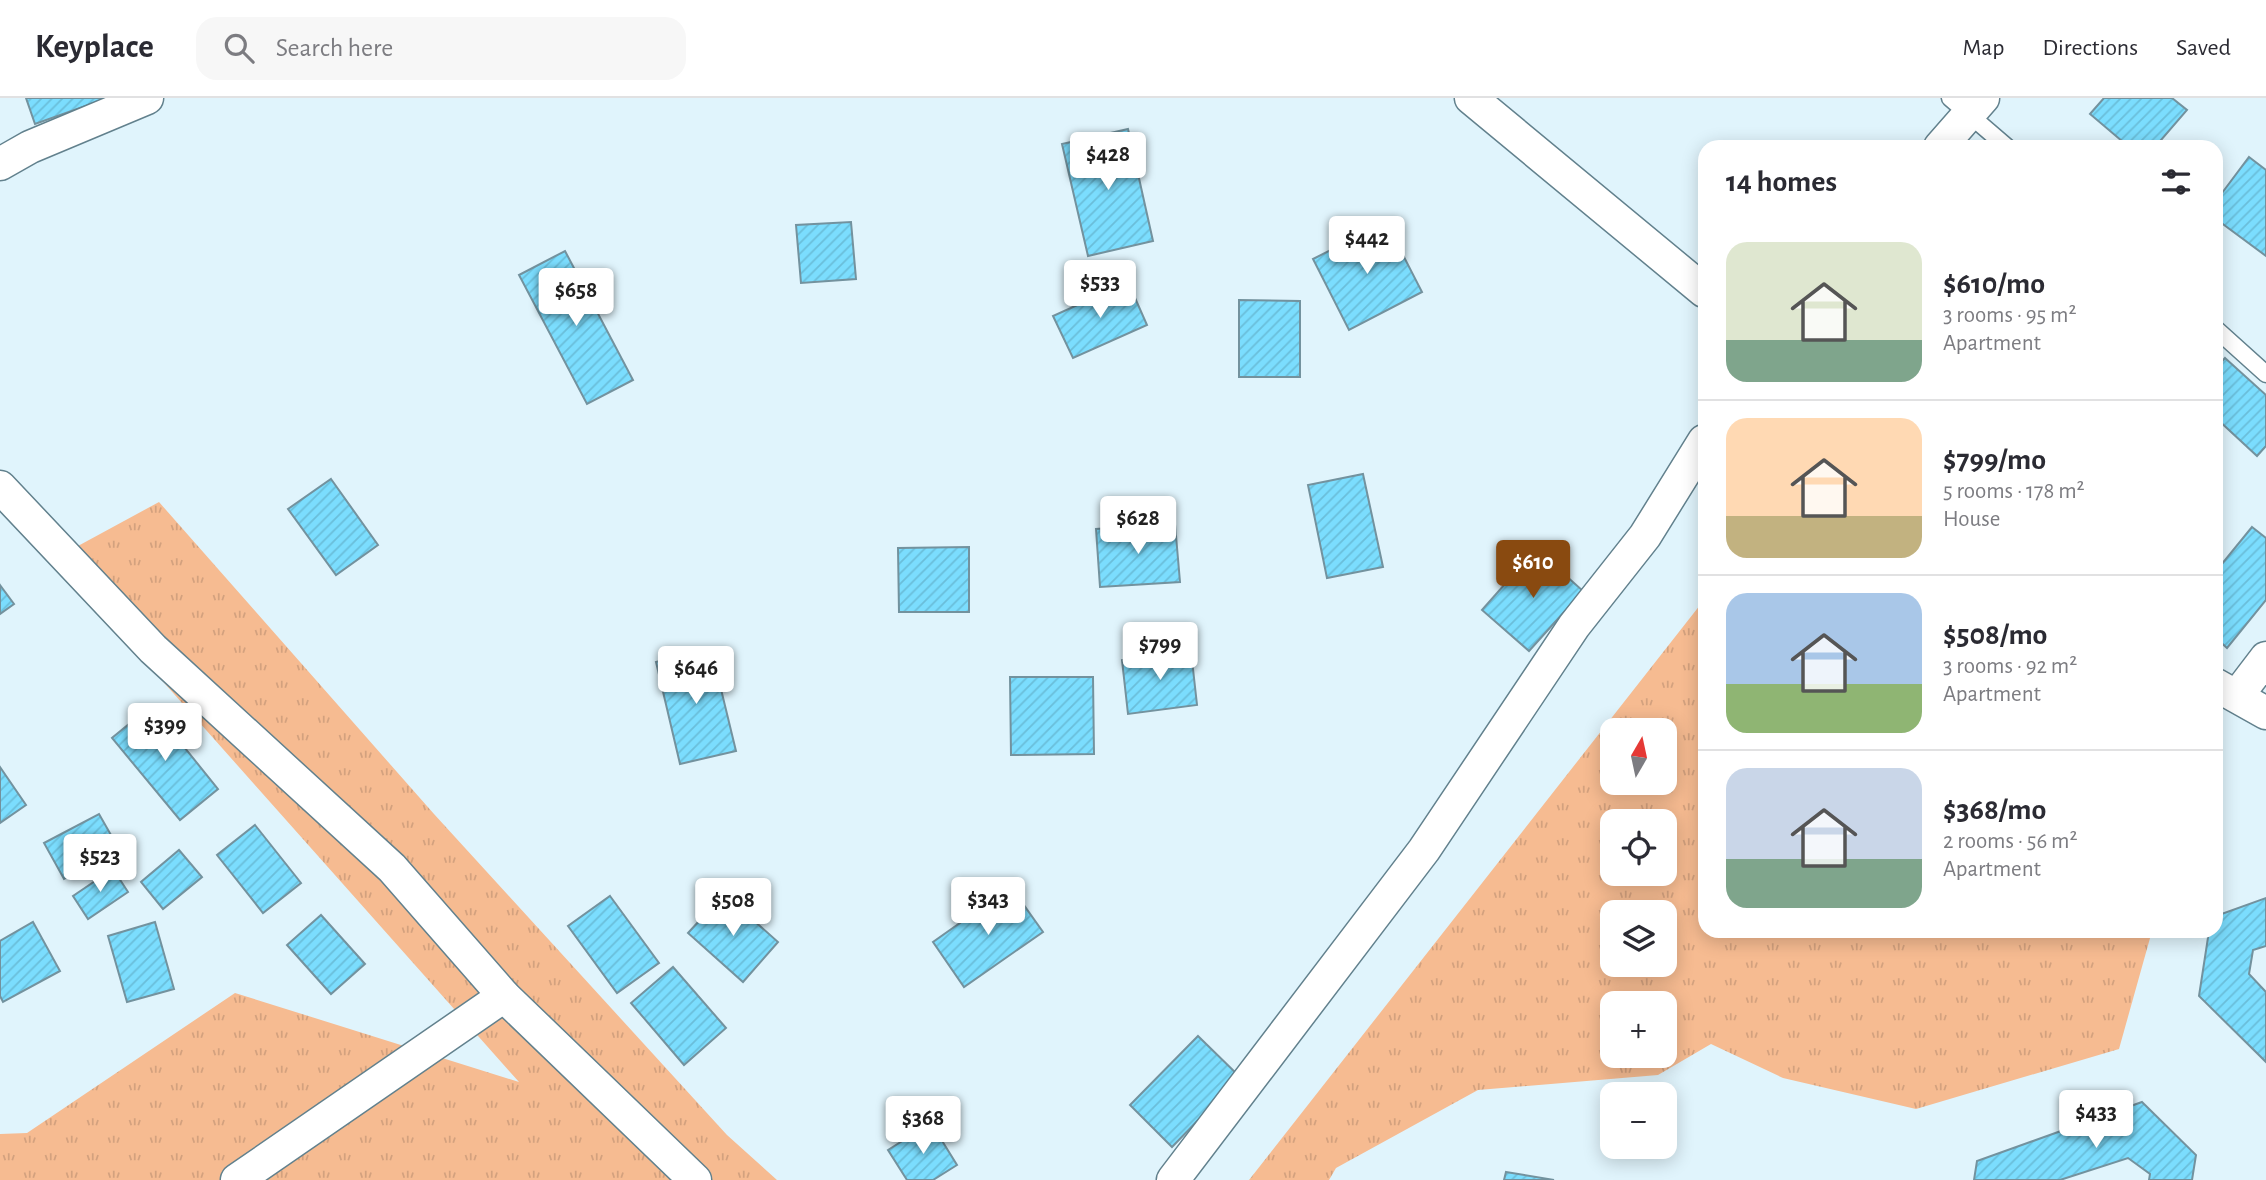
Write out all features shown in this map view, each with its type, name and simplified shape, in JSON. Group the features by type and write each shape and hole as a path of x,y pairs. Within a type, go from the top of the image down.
{"street":[{"path":"0,164 30,147 147,98"},
{"path":"1471,98 1698,286"},
{"path":"1944,140 1967,103"},
{"path":"1173,1180 1424,850 1573,626 1645,536 1698,451"},
{"path":"0,487 153,649 392,868 503,996 695,1180"},
{"path":"2266,657 2226,690 2266,713"},
{"path":"237,1180 503,996"}],"lane":[{"path":"1967,103 2001,140"},
{"path":"2223,335 2266,373"}],"green space":[{"path":"159,502 434,814 727,1135 777,1180 0,1180 0,1134 27,1133 235,993 519,1082 54,559"},
{"path":"1698,608 1698,938 2150,938 2119,1049 1916,1109 1783,1078 1711,1044 1677,1064 1677,991 1600,991 1600,1068 1670,1068 1658,1075 1478,1090 1336,1168 1329,1180 1249,1180 1600,733 1600,795 1677,795 1677,718 1611,718"}],"building":[{"path":"26,98 108,98 35,124"},
{"path":"2104,98 2172,98 2187,110 2161,140 2121,140 2090,114"},
{"path":"1128,129 1153,241 1088,256 1062,144"},
{"path":"2249,157 2266,170 2266,256 2223,224 2223,192"},
{"path":"851,222 856,279 801,283 796,225"},
{"path":"1386,222 1422,292 1349,330 1313,259"},
{"path":"565,251 633,380 587,404 519,275"},
{"path":"1128,282 1147,325 1073,358 1053,316"},
{"path":"1239,300 1300,301 1300,377 1239,377"},
{"path":"2225,358 2266,395 2266,446 2257,456 2223,424"},
{"path":"1363,474 1383,567 1327,578 1308,485"},
{"path":"331,479 378,545 336,575 288,509"},
{"path":"1175,524 1180,582 1100,587 1096,529"},
{"path":"2252,527 2266,538 2266,600 2227,648 2223,644 2223,562"},
{"path":"969,547 969,612 899,612 898,548"},
{"path":"1536,549 1583,591 1529,651 1482,610"},
{"path":"0,585 14,604 0,614"},
{"path":"711,648 736,751 680,764 656,662"},
{"path":"1191,651 1197,705 1128,714 1122,660"},
{"path":"1010,677 1093,677 1094,754 1011,755"},
{"path":"151,706 218,789 180,820 112,738"},
{"path":"0,767 26,805 0,823"},
{"path":"99,814 119,849 64,879 44,843"},
{"path":"255,825 301,883 263,913 217,855"},
{"path":"179,850 202,877 163,909 141,882"},
{"path":"113,869 128,892 88,919 73,896"},
{"path":"1011,887 1043,932 964,987 933,942"},
{"path":"724,894 778,942 743,982 688,933"},
{"path":"610,896 659,963 617,993 568,926"},
{"path":"2266,898 2266,946 2253,950 2249,974 2266,992 2266,1062 2199,996 2208,938 2223,938 2223,913"},
{"path":"321,915 365,964 331,994 287,945"},
{"path":"33,922 60,971 3,1002 0,996 0,941"},
{"path":"155,922 174,989 127,1002 108,936"},
{"path":"673,967 726,1028 684,1065 631,1003"},
{"path":"1198,1036 1240,1077 1172,1147 1130,1105"},
{"path":"2142,1102 2196,1155 2192,1180 2149,1180 2150,1174 2128,1158 2060,1180 1974,1180 1977,1161"},
{"path":"931,1123 957,1165 933,1180 907,1180 888,1150"},
{"path":"1506,1172 1554,1180 1504,1180"}]}
